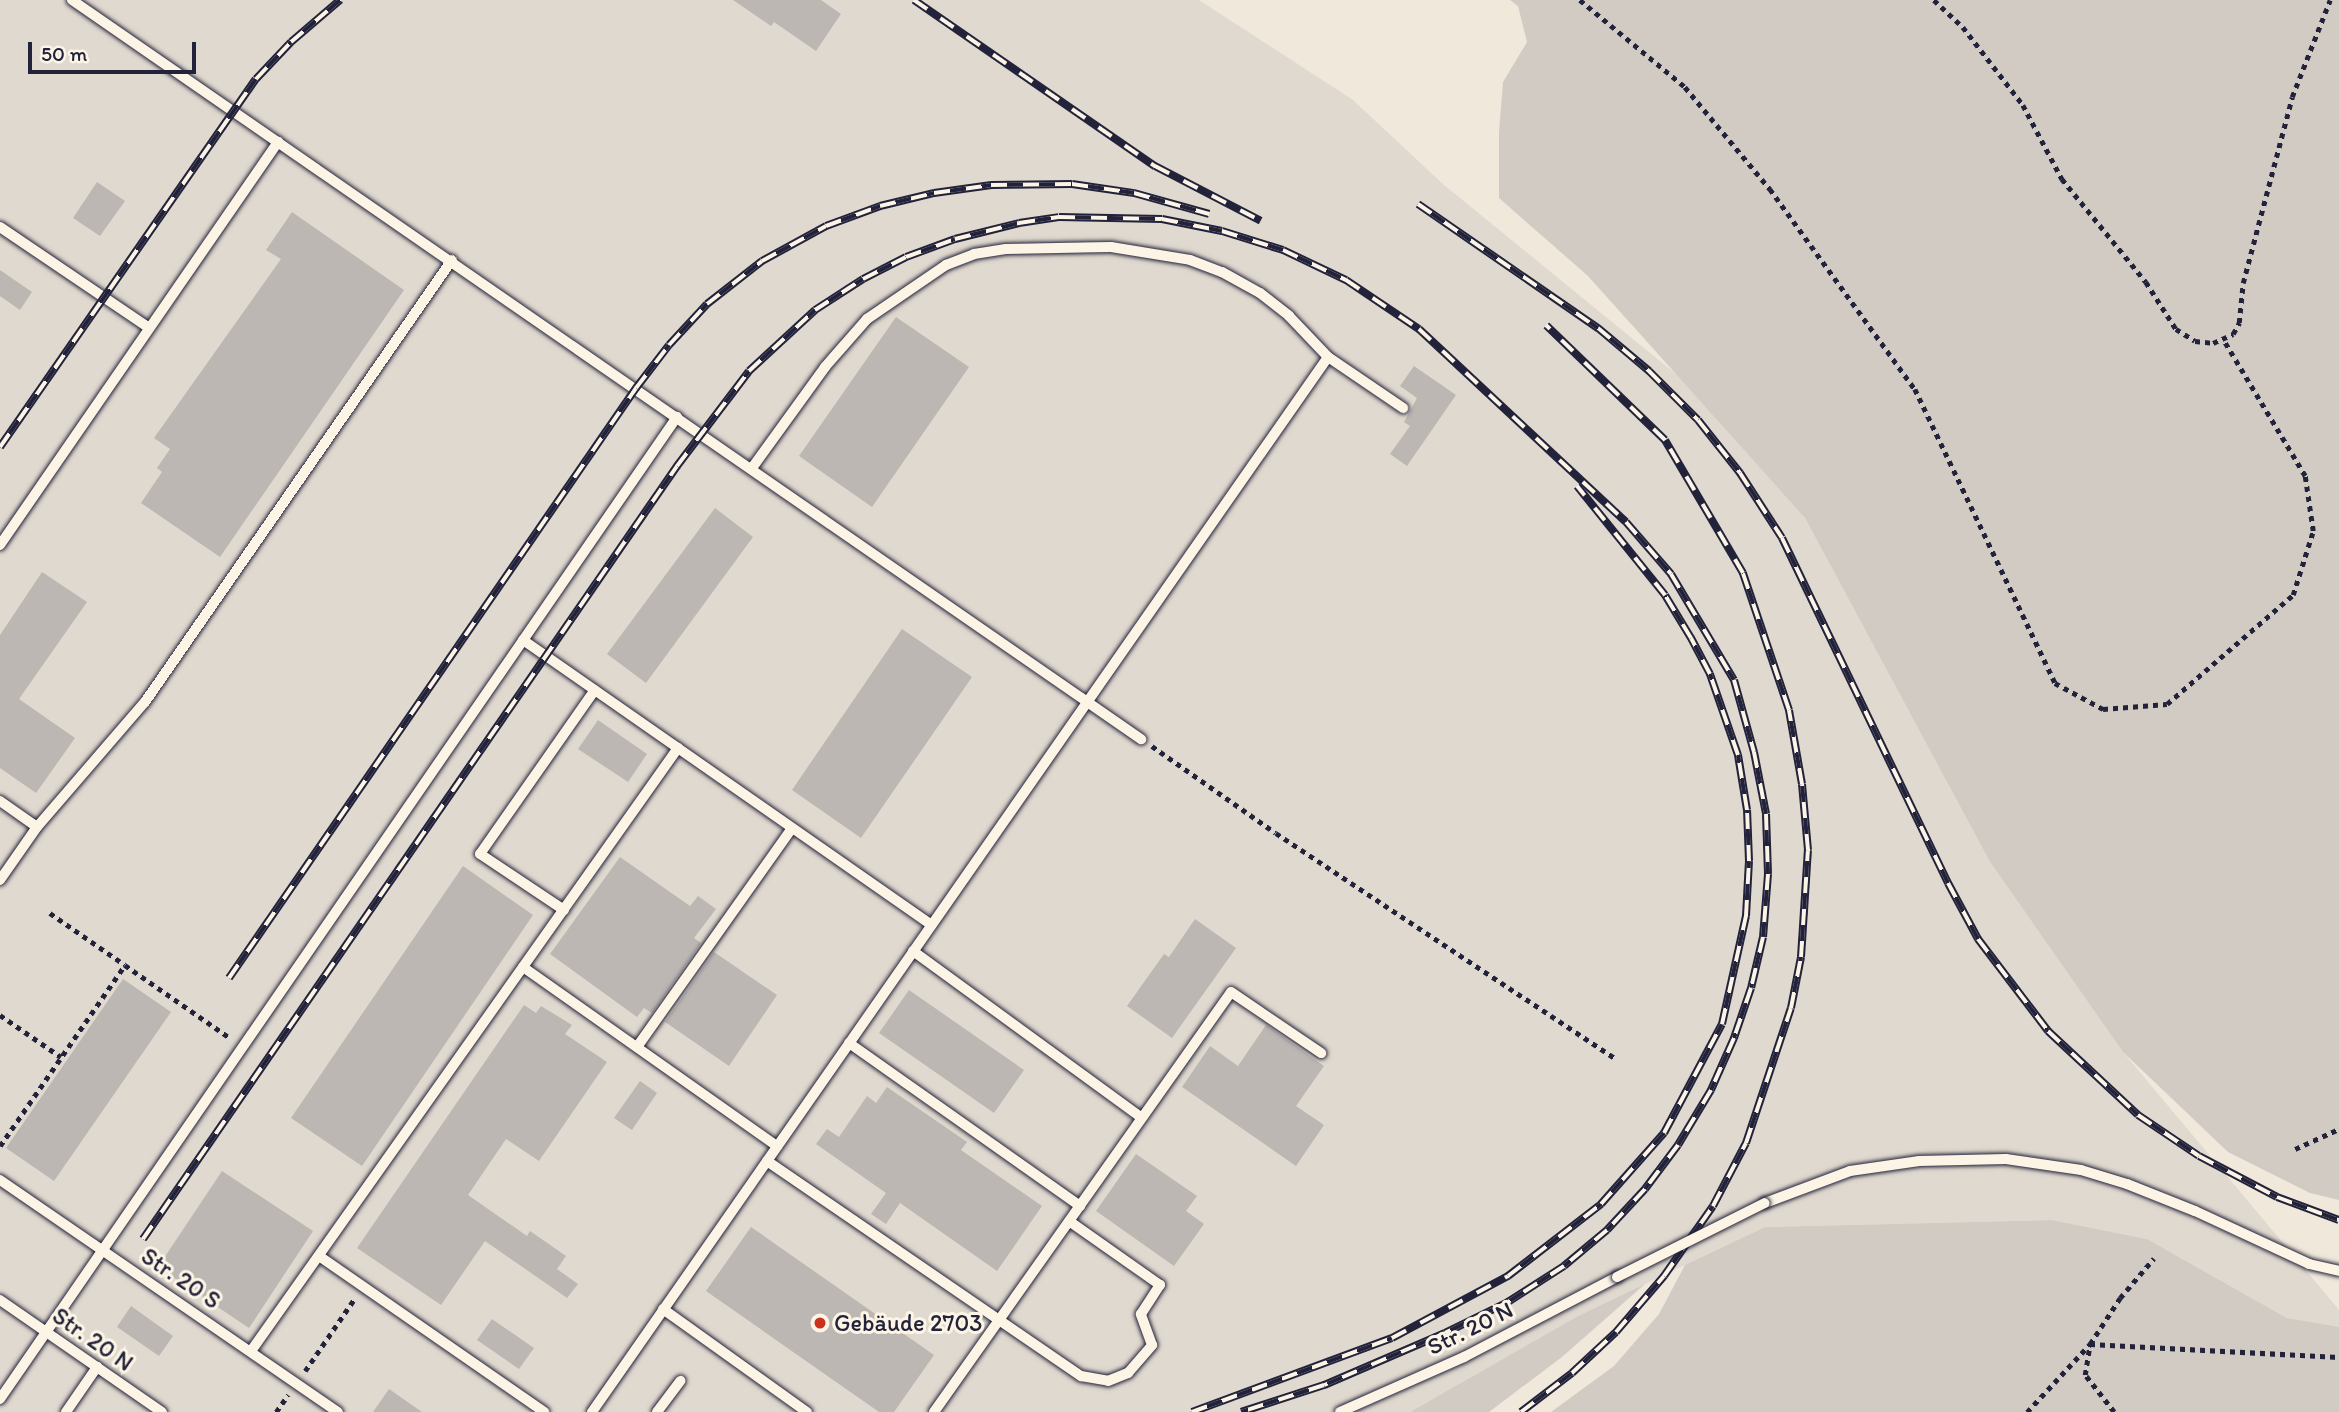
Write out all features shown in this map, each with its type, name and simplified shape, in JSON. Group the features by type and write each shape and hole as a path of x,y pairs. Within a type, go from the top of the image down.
{"lane":[{"path":"72,0 452,260 1141,739"},
{"path":"0,545 278,142"},
{"path":"0,227 149,328"},
{"path":"752,468 825,367 867,319 922,279 974,254 1006,249 1086,246 1153,252 1190,260 1260,293 1289,316 1328,357 1403,408"},
{"path":"0,880 37,827 145,702 452,260"},
{"path":"592,1412 1328,357"},
{"path":"0,1399 677,416"},
{"path":"523,640 931,926"},
{"path":"564,910 480,854 595,690"},
{"path":"251,1351 678,748"},
{"path":"0,801 37,827"},
{"path":"636,1047 792,828"},
{"path":"913,951 1142,1118"},
{"path":"523,967 777,1146"},
{"path":"934,1412 1231,992 1321,1053"},
{"path":"849,1043 1080,1206"},
{"name":"Str. 20 N","path":"1339,1412 1464,1357 1765,1203 1850,1171 1919,1161 2006,1159 2081,1170 2127,1184 2195,1211 2309,1264 2339,1272"},
{"path":"767,1161 1081,1376 1108,1381 1128,1373 1152,1345 1141,1314 1160,1285 1069,1221"},
{"name":"Str. 20 S","path":"0,1180 338,1412"},
{"path":"319,1256 544,1412"},
{"name":"Str. 20 N","path":"0,1300 162,1412"},
{"path":"663,1309 807,1412"},
{"path":"66,1412 97,1367"},
{"path":"657,1412 680,1381"}],"path":[{"path":"1580,0 1685,87 1770,189 1915,389 2055,683 2103,709 2167,704 2293,595 2313,531 2305,476 2224,341"},
{"path":"1934,0 1963,27 2023,105 2062,179 2146,282 2176,329 2195,341 2213,343 2224,341 2234,334 2239,323 2243,283 2292,97 2330,0"},
{"path":"1141,739 1276,833 1615,1058"},
{"path":"50,913 243,1047"},
{"path":"0,1146 125,965"},
{"path":"0,1015 61,1057"},
{"path":"2295,1149 2339,1129"},
{"path":"2027,1412 2090,1344 2120,1298 2154,1258"},
{"path":"276,1412 363,1286"},
{"path":"2090,1344 2339,1357"},
{"path":"2090,1344 2085,1375 2114,1412"}],"shaded area":[{"path":"0,0 1199,0 1353,100 1444,185 1682,379 1805,518 1990,862 2123,1052 2339,1310 2339,1328 2287,1318 2147,1239 2052,1220 1765,1227 1578,1316 1410,1412 0,1412"},
{"path":"1510,0 2339,0 2339,1200 2310,1193 2228,1152 2123,1052 1990,862 1805,518 1588,276 1499,198 1499,132 1503,82 1527,42 1518,6"},
{"path":"2052,1220 2147,1239 2287,1318 2339,1327 2339,1412 1551,1412 1614,1366 1659,1314 1685,1265 1765,1227"},
{"path":"1645,1284 1562,1357 1489,1412 1410,1412 1578,1316"}],"building":[{"path":"733,0 821,0 841,14 816,51 774,22 771,26"},
{"path":"97,182 125,201 100,236 73,218"},
{"path":"292,212 404,290 220,557 141,503 162,472 157,468 170,449 154,438 281,259 266,250"},
{"path":"0,270 32,292 20,310 0,296"},
{"path":"896,317 969,367 872,507 799,456"},
{"path":"1414,366 1456,395 1407,466 1390,454 1410,426 1404,422 1417,398 1400,386"},
{"path":"715,508 753,537 646,683 607,654"},
{"path":"42,572 87,602 19,699 75,738 36,793 0,768 0,635"},
{"path":"902,629 972,677 861,838 792,790"},
{"path":"598,720 647,754 628,782 578,749"},
{"path":"620,857 690,906 698,896 716,909 694,938 701,943 652,1013 644,1008 637,1017 550,954"},
{"path":"463,866 533,915 362,1166 291,1118"},
{"path":"1195,919 1236,948 1172,1038 1127,1006 1164,954 1169,957"},
{"path":"714,952 777,995 729,1066 665,1022"},
{"path":"123,979 171,1012 54,1181 6,1148"},
{"path":"909,990 1024,1070 994,1113 879,1033"},
{"path":"524,1005 536,1013 541,1006 572,1025 565,1034 607,1062 539,1161 506,1139 468,1195 527,1236 530,1231 566,1256 557,1269 578,1284 567,1298 485,1241 441,1305 357,1248"},
{"path":"1266,1025 1324,1066 1296,1106 1324,1125 1296,1166 1182,1087 1210,1046 1238,1066"},
{"path":"640,1081 657,1093 632,1130 614,1118"},
{"path":"887,1087 967,1142 961,1150 1042,1206 997,1271 900,1203 886,1224 871,1214 886,1193 816,1144 827,1129 839,1137 867,1096 876,1103"},
{"path":"1136,1154 1197,1196 1186,1211 1204,1224 1174,1266 1096,1211"},
{"path":"222,1171 313,1231 249,1328 158,1267"},
{"name":"Gebäude 2703","path":"751,1227 934,1355 894,1412 879,1412 706,1291"},
{"path":"131,1306 173,1336 159,1356 117,1327"},
{"path":"492,1319 534,1348 519,1369 477,1340"},
{"path":"389,1389 422,1412 373,1412"}],"railway":[{"path":"0,447 256,79 291,42 340,0"},
{"path":"914,0 1155,166 1261,221"},
{"path":"229,978 636,388 669,345 707,304 762,261 826,226 880,206 934,193 991,185 1072,184 1134,193 1209,214"},
{"path":"1418,204 1598,328 1649,371 1698,420 1740,473 1782,538 1948,883 1978,939 2048,1031 2138,1115 2199,1156 2277,1197 2339,1220"},
{"path":"143,1239 677,466 749,371 815,310 863,279 906,257 955,239 1019,223 1059,217 1162,219 1222,231 1283,250 1346,280 1419,329 1626,522 1671,574 1734,680 1754,752 1766,814 1768,874 1763,937 1751,988 1734,1038 1711,1090 1678,1145 1645,1189 1607,1230 1564,1266 1508,1302 1445,1333 1324,1385 1241,1412"},
{"path":"1521,1412 1572,1373 1616,1332 1664,1276 1713,1206 1746,1143 1791,1008 1801,957 1808,850 1802,784 1789,710 1743,573 1665,440 1546,325"},
{"path":"1192,1412 1392,1338 1508,1276 1601,1204 1664,1133 1722,1024 1746,916 1749,861 1747,810 1738,755 1710,674 1691,638 1665,595 1577,486"}],"place":[{"name":"Gebäude 2703","path":"820,1323"}]}
